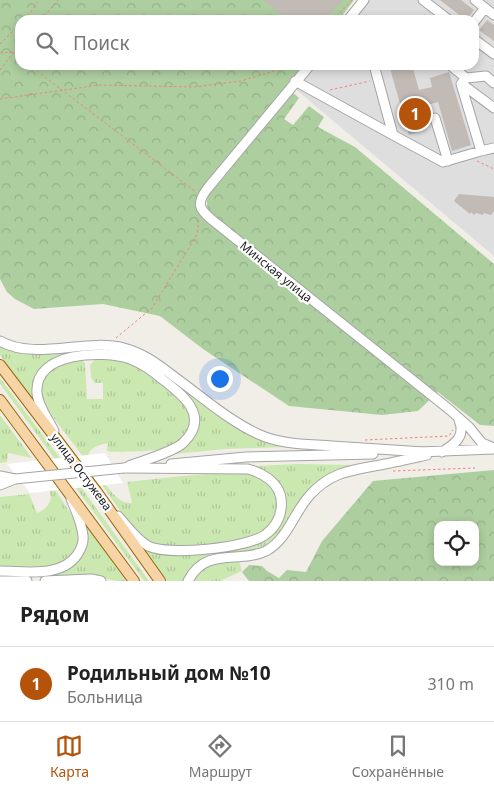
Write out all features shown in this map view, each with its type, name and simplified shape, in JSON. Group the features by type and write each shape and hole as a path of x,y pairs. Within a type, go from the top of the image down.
{"main road":[{"name":"улица Остужева","path":"0,365 96,491 160,581"},
{"name":"улица Остужева","path":"0,400 134,581"}],"street":[{"path":"352,15 364,0"},
{"path":"423,0 442,15"},
{"path":"475,0 494,15"},
{"path":"479,16 485,8"},
{"path":"479,43 494,54"},
{"path":"201,200 305,70"},
{"path":"375,70 393,135"},
{"path":"454,70 494,108"},
{"path":"464,81 486,76 494,83"},
{"path":"295,81 443,162 494,148"},
{"path":"464,81 481,151"},
{"path":"434,118 448,160"},
{"name":"Минская улица","path":"201,200 206,215 450,410 469,427 482,443 494,449"},
{"path":"0,341 11,346 24,348 53,349 102,345 118,346 133,350 166,370 232,419 258,434 273,439 299,444 424,452"},
{"path":"66,452 38,400 38,383 42,374 47,367 55,362 74,357 95,354 128,358 155,373 184,396 190,403 194,415 194,425 187,440 174,450 124,468"},
{"path":"0,408 36,449"},
{"path":"188,581 194,572 207,561 254,555 272,547 285,533 310,495 333,476 355,469 443,452 461,436 463,429 459,420"},
{"name":"Минская улица","path":"15,479 246,457 494,449"},
{"path":"96,491 139,539 150,546 164,550 228,546 254,540 270,530 281,513 280,495 270,479 248,469 124,468"},
{"path":"0,476 15,479"},
{"path":"0,483 15,479"},
{"path":"0,571 54,570 65,566 76,557 84,539 79,519 68,492"},
{"path":"45,581 91,579 102,581"},
{"path":"0,581 27,581"}],"path":[{"path":"28,15 39,0"},
{"path":"45,15 58,0"},
{"path":"338,15 352,0"},
{"path":"0,44 15,29"},
{"path":"0,70 15,50"},
{"path":"0,53 13,52"},
{"path":"36,70 201,200 197,235 152,308 116,338 122,340"},
{"path":"0,99 100,84 194,87 241,81 277,70"},
{"path":"317,93 378,79"},
{"path":"464,156 494,170"},
{"path":"362,440 449,436 459,420"},
{"path":"387,471 475,468"}],"shaded area":[{"path":"358,0 494,0 494,256 287,82 298,70 479,70 479,15 345,15"}],"green space":[{"path":"0,0 354,0 343,15 15,15 15,70 301,70 197,201 203,218 211,226 215,220 209,212 207,201 211,188 290,90 299,98 284,119 293,125 309,106 324,117 318,127 355,147 494,264 494,426 480,425 438,392 418,411 382,415 289,406 203,349 160,316 103,304 34,309 15,299 7,292 0,279"},
{"path":"0,345 31,351 110,347 132,352 153,363 203,402 243,428 258,436 289,447 225,449 175,454 194,436 199,423 198,411 182,390 142,360 116,350 87,351 54,359 45,364 34,379 33,390 36,403 0,355"},
{"path":"95,359 122,360 140,367 177,395 190,411 191,427 179,441 168,448 110,452 107,451 108,443 90,451 88,457 101,478 119,499 132,503 127,482 240,472 259,477 269,484 274,491 278,503 273,520 268,526 257,534 244,539 202,545 160,545 144,538 116,505 52,416 43,399 43,381 46,375 62,364 81,360 85,363 87,399 103,399 103,383 95,383 91,377 90,365"},
{"path":"0,378 149,581 144,581 0,384"},
{"path":"0,415 32,458 8,453 7,462 0,463"},
{"path":"297,464 353,465 339,470 317,485 299,504 275,539 263,546 211,556 200,560 191,568 184,581 167,581 140,545 213,551 278,528 285,508 282,490 278,482 271,476 252,466"},
{"path":"494,470 494,581 249,581 242,572 249,565 262,566 279,578 287,570 306,572 322,541 373,481"},
{"path":"54,488 77,523 80,542 71,556 62,563 49,566 0,567 0,497 29,494 37,513 49,504 51,498 49,490"},
{"path":"83,520 126,581 93,576 0,577 0,575 75,563"},
{"path":"239,560 242,571 220,581 193,581 202,570 213,564"}],"pier":[{"path":"105,453 123,483 30,493 7,464"}],"building":[{"path":"263,0 342,0 329,15 281,15"},
{"path":"440,0 461,0 474,10 470,15 460,15"},
{"path":"487,20 494,25 494,41 479,30"},
{"path":"390,70 413,70 419,90 432,87 430,78 449,72 471,145 452,151 438,102 424,106 429,123 419,125 421,131 409,135"},
{"path":"459,194 494,197 494,211 491,215 476,213 474,215 471,212 470,214 454,201"}],"place":[{"name":"Родильный дом №10","path":"415,114"}]}
